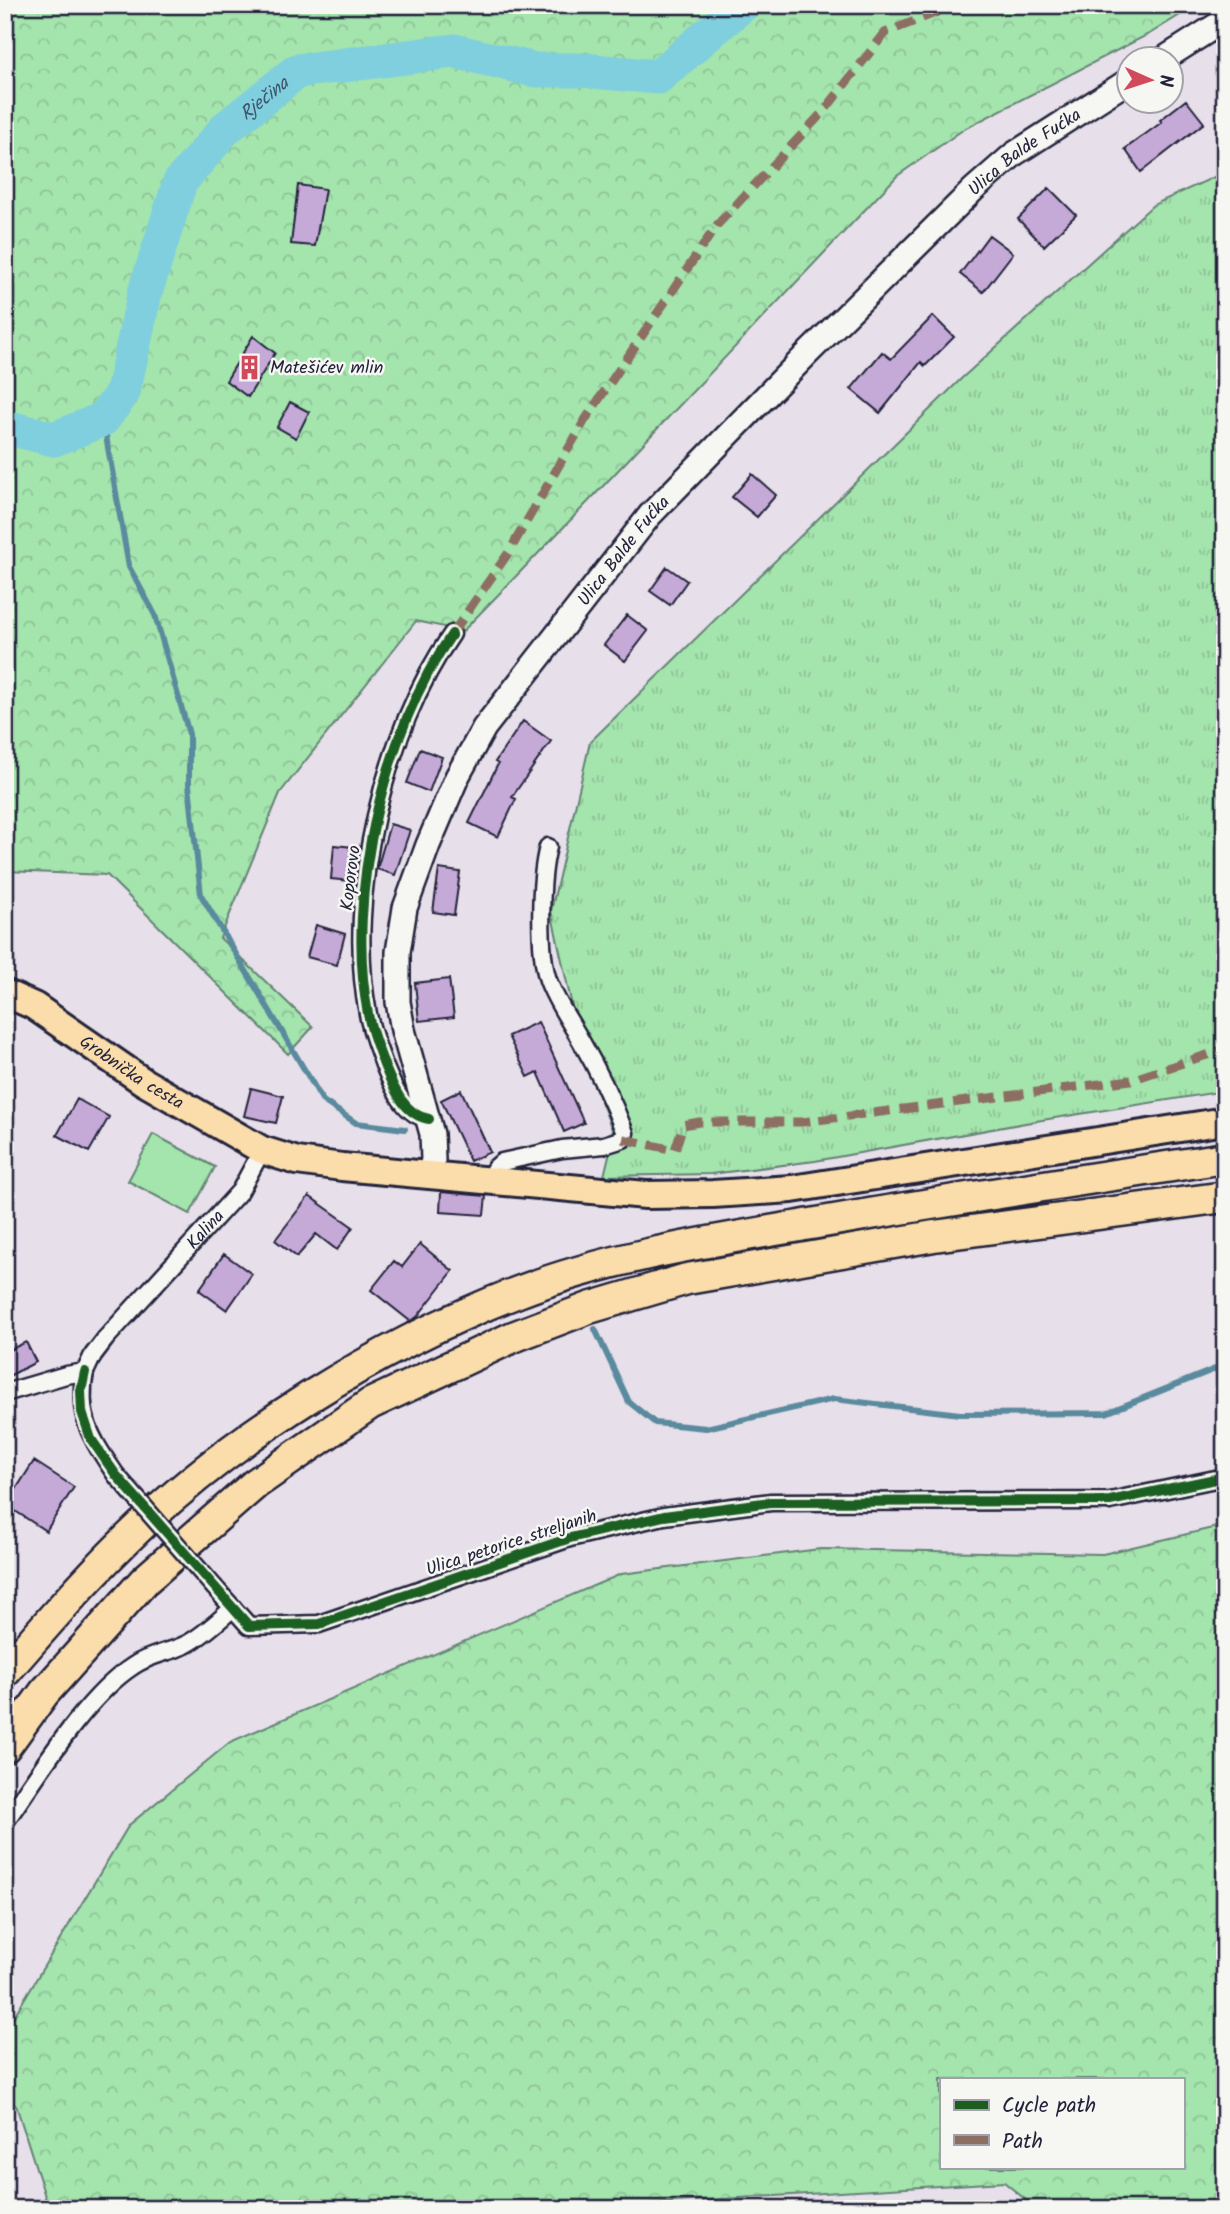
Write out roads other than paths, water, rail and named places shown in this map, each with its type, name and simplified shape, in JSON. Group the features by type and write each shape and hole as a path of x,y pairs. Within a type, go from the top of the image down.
{"highway":[{"path":"5,1672 45,1625 128,1538 217,1462 288,1411 373,1359 482,1307 520,1291 601,1265 687,1245 1225,1158"},
{"path":"5,1747 44,1693 145,1580 255,1483 370,1405 513,1337 589,1308 687,1279 934,1236 1225,1196"}],"main road":[{"path":"1184,46 1225,20"},
{"name":"Ulica Balde Fućka","path":"429,1175 433,1146 429,1119 403,1030 398,1002 398,952 405,908 428,845 457,777 484,728 650,515 807,354 974,188 1014,154 1114,91"},
{"name":"Grobnička cesta","path":"5,993 34,1006 144,1082 262,1150"},
{"path":"262,1150 297,1161 429,1175 646,1195 713,1194 792,1189 1225,1121"}],"street":[{"name":"Koporovo","path":"429,1119 417,1117 405,1107 376,1043 368,1014 362,928 365,888 382,788 395,747 423,682 452,634"},
{"path":"488,1180 502,1162 562,1149 604,1145 623,1139 625,1133 547,978 543,951 542,906 548,847"},
{"name":"Kalina","path":"85,1372 93,1355 106,1338 240,1191 262,1150"},
{"path":"5,1393 85,1372"},
{"name":"Ulica petorice streljanih","path":"85,1372 81,1391 86,1425 91,1438 116,1475 249,1626 319,1624 570,1538 664,1516 771,1503 1110,1500 1225,1477"},
{"path":"5,1822 83,1714 104,1690 131,1667 148,1657 184,1646 202,1635 233,1608"}],"waterway":[{"name":"Rječina","path":"5,427 54,439 103,419 123,392 144,296 180,182 226,128 297,71 454,51 535,70 583,70 658,77 742,5"},
{"path":"103,419 129,567 155,615 189,734 189,785 201,895 323,1101 356,1123 405,1129"},
{"path":"595,1329 629,1402 655,1423 706,1428 834,1399 960,1414 1106,1413 1225,1365"}],"place":[{"name":"Matešićev mlin","path":"250,367"}]}
